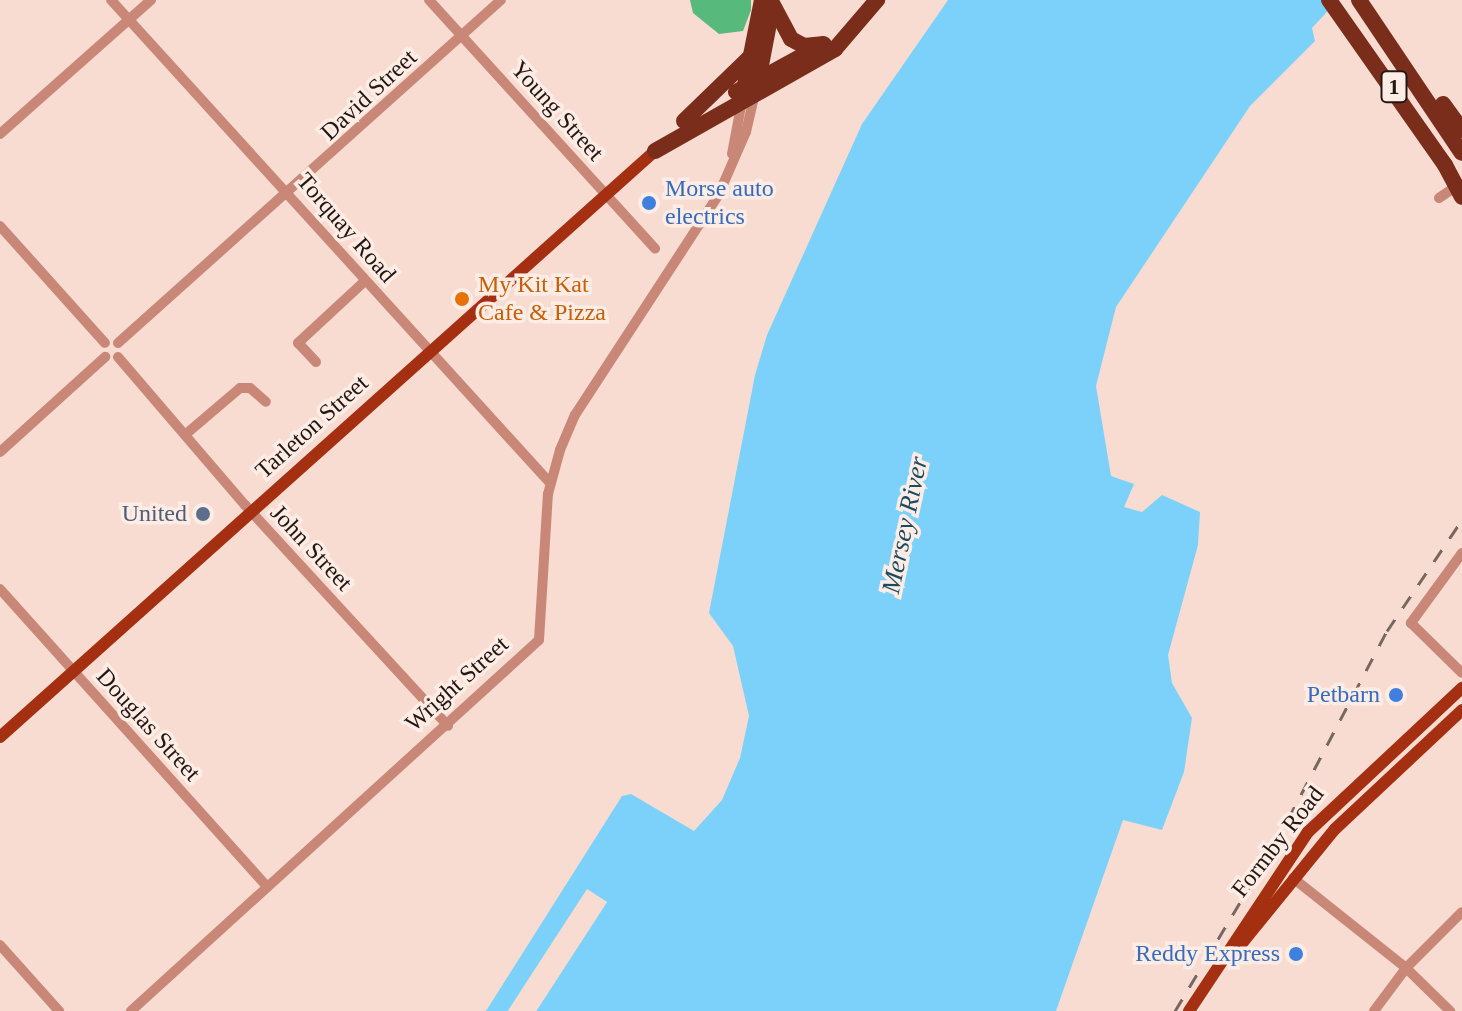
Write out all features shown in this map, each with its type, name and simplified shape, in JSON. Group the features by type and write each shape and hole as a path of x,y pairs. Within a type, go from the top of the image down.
{"highway":[{"path":"750,91 751,55 762,0"},
{"path":"750,91 771,0"},
{"path":"771,0 791,39 811,47 827,42"},
{"path":"1360,0 1462,130"},
{"name":"1","path":"1360,0 1462,153"},
{"name":"Tarleton Street","path":"655,151 827,42 873,5"},
{"name":"Tarleton Street","path":"655,151 684,121 835,49 873,5"},
{"name":"1","path":"1333,6 1445,165 1462,197"},
{"path":"684,121 751,55"}],"main road":[{"name":"Tarleton Street","path":"0,737 655,151"},
{"name":"Formby Road","path":"1189,1011 1286,862 1326,812 1462,688"},
{"name":"Formby Road","path":"1196,1011 1244,939 1319,846 1462,710"},
{"path":"1286,862 1308,843 1319,846"}],"street":[{"name":"Torquay Road","path":"111,0 550,483"},
{"path":"0,134 151,0"},
{"name":"Young Street","path":"429,0 655,248"},
{"name":"David Street","path":"118,343 290,195 501,0"},
{"name":"Wright Street","path":"131,1011 448,726 539,640 550,483 575,415 727,175 750,91"},
{"path":"1439,198 1462,183"},
{"path":"0,226 105,343 105,357"},
{"path":"316,362 298,343 365,281"},
{"path":"0,452 105,357 118,357 118,343 105,343"},
{"name":"John Street","path":"118,357 251,512 448,726"},
{"path":"186,434 240,388 250,388 266,402"},
{"path":"1462,553 1411,623 1462,673"},
{"name":"Douglas Street","path":"0,589 267,887"},
{"path":"1293,878 1406,968 1450,1011"},
{"path":"1374,1011 1406,968 1462,912"},
{"path":"0,945 59,1011"}],"green space":[{"path":"690,0 751,0 751,10 743,31 719,34 693,13"}],"water":[{"name":"Mersey River","path":"948,0 1338,0 1312,28 1315,41 1250,106 1116,307 1096,386 1111,476 1134,484 1124,507 1142,512 1162,495 1200,512 1198,545 1168,655 1172,683 1192,718 1184,772 1162,830 1123,820 1056,1011 486,1011 622,796 631,794 694,831 722,800 740,758 749,716 733,646 709,613 755,375 767,335 862,124"}],"pier":[{"path":"587,889 607,902 536,1011 508,1011"}],"railway":[{"path":"1175,1011 1275,844 1387,631 1462,520"}],"place":[{"name":"Morse auto electrics","path":"649,203"},
{"name":"My Kit Kat Cafe & Pizza","path":"462,299"},
{"name":"United","path":"203,514"},
{"name":"Petbarn","path":"1396,695"},
{"name":"Reddy Express","path":"1296,954"}]}
